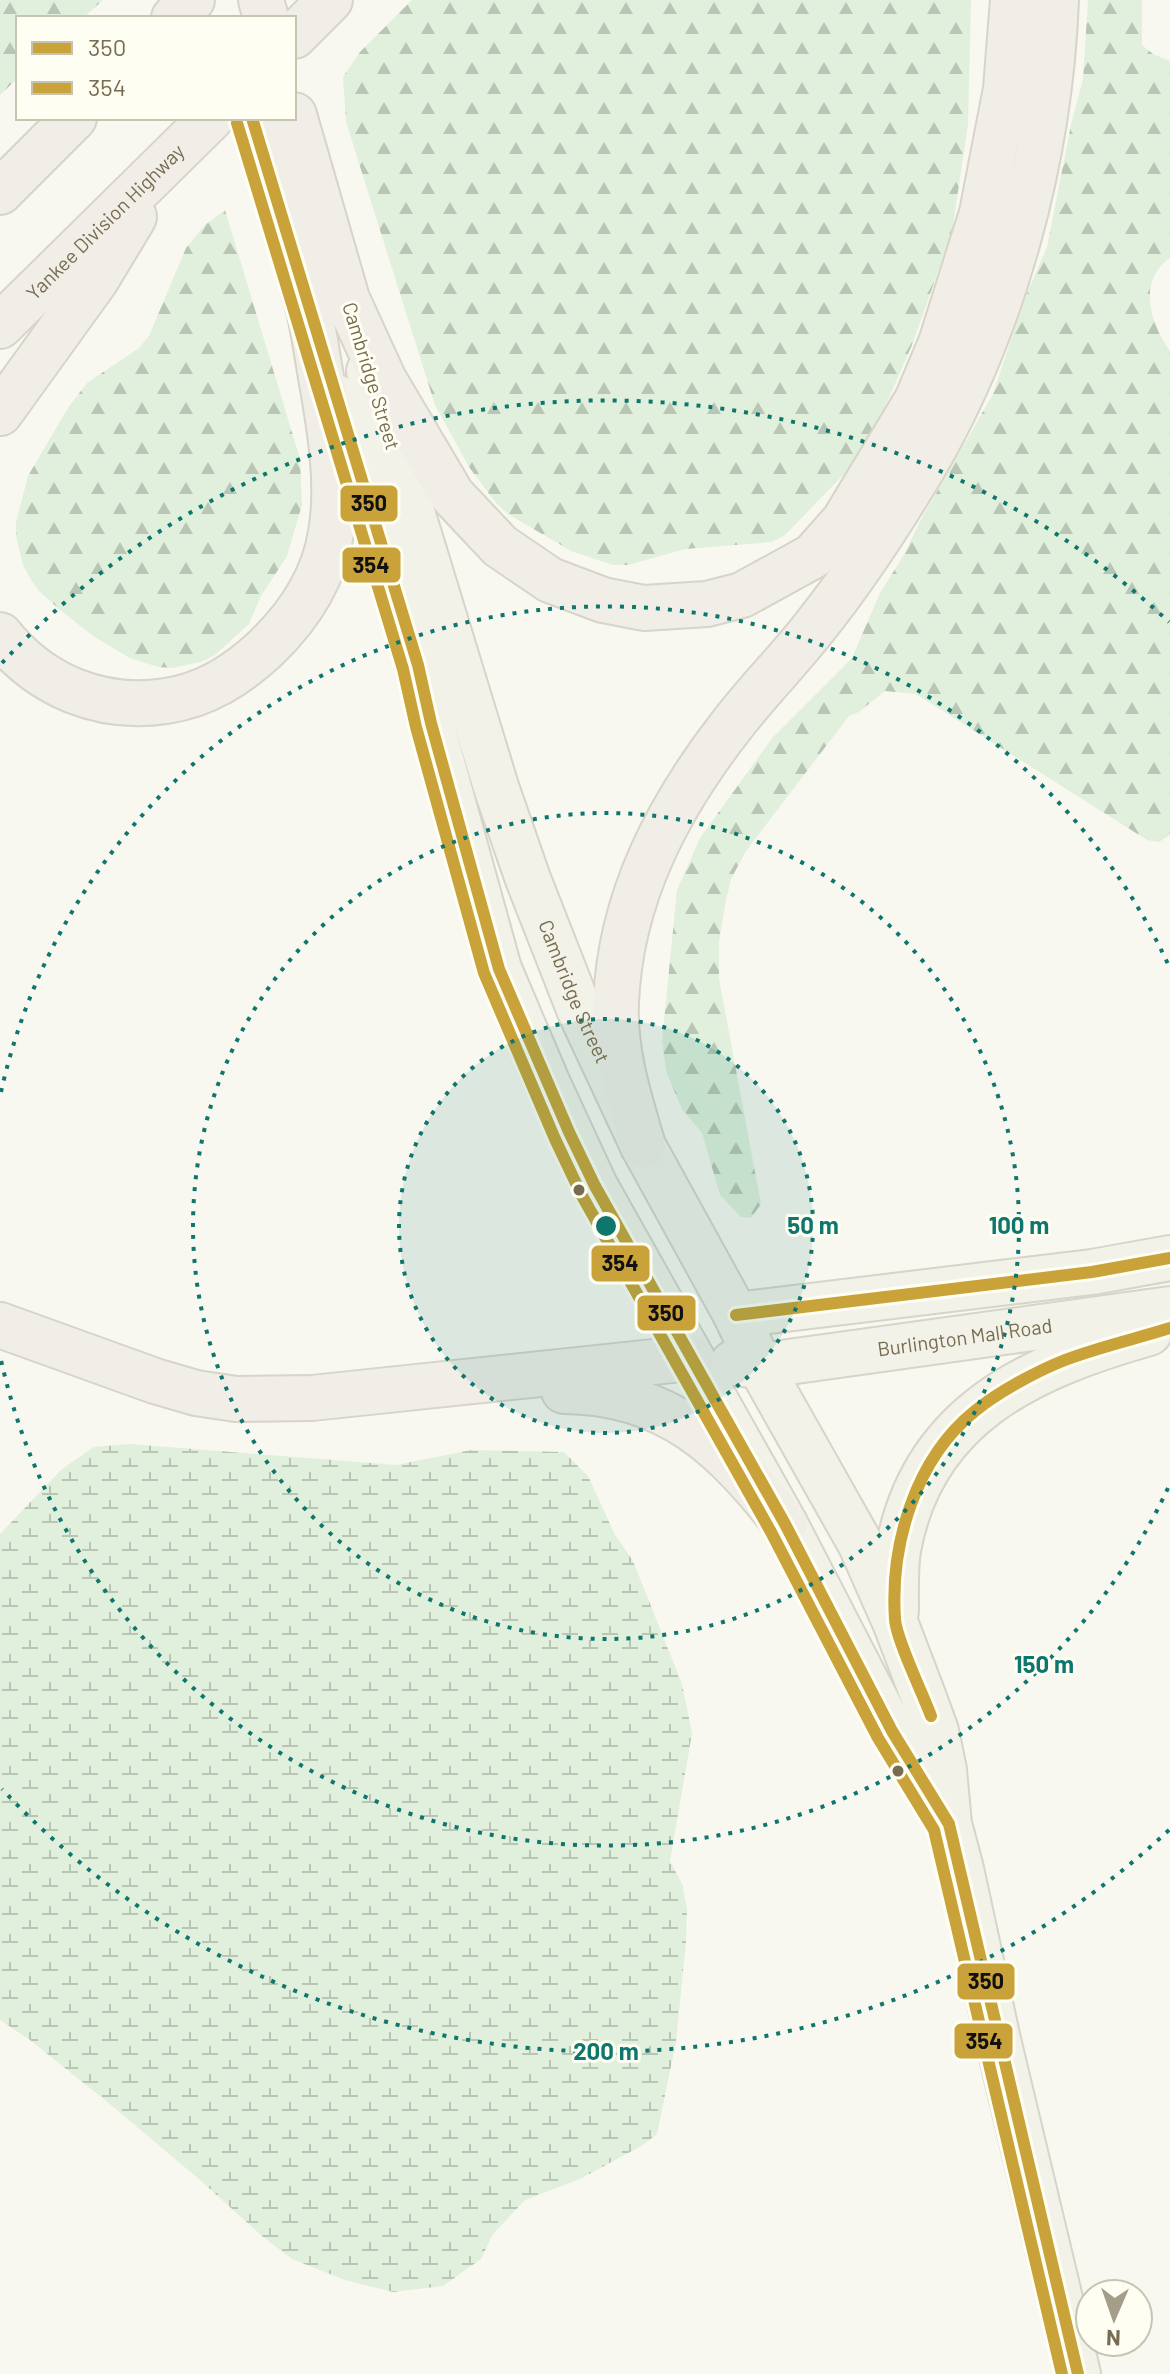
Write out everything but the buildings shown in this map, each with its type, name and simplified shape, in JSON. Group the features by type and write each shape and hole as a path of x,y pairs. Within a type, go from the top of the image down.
{"highway":[{"path":"176,16 192,0"},
{"path":"296,34 330,0"},
{"path":"328,306 384,380 452,495 500,546 550,580 603,600 644,608 707,604 742,595 813,556 873,476 917,400 941,343 982,213 1006,89 1013,0"},
{"path":"643,1146 622,1074 616,1003 637,885 653,848 681,798 731,726 848,585 896,513 952,416 984,339 1026,217 1046,112 1056,0"},
{"path":"0,192 72,120"},
{"name":"Yankee Division Highway","path":"0,326 209,120"},
{"name":"Cambridge Street","path":"253,120 328,306"},
{"name":"Cambridge Street","path":"295,120 328,306"},
{"path":"0,413 96,280 161,168"},
{"path":"0,635 26,663 68,690 98,699 136,703 176,700 211,689 247,666 273,641 296,614 316,582 331,534 333,456 328,306"},
{"path":"0,1325 155,1381 196,1393 236,1399 312,1398 691,1358"},
{"path":"389,1389 590,1391 628,1397 661,1410 730,1459 785,1524"}],"main road":[{"name":"Cambridge Street","path":"328,306 528,879 597,1051 643,1146 736,1315 760,1366 848,1522 895,1622 936,1731 944,1770 949,1824 1078,2374"},
{"name":"Cambridge Street","path":"328,306 431,723 499,969 595,1186 785,1524 892,1731 949,1824"},
{"path":"691,1358 736,1315 1077,1274 1170,1258"},
{"name":"Burlington Mall Road","path":"691,1358 760,1366 1170,1309"},
{"name":"Burlington Mall Road","path":"895,1622 898,1552 913,1496 942,1446 975,1411 1024,1381 1065,1360 1170,1328"}],"green space":[{"path":"0,0 103,0 85,16 16,16 16,80 0,95"},
{"path":"412,0 971,0 968,124 952,232 912,345 875,430 850,468 785,535 772,542 685,549 628,565 613,565 571,551 508,514 469,467 435,405 346,122 343,77 360,52"},
{"path":"1088,0 1142,0 1142,45 1170,61 1170,258 1153,278 1150,303 1157,328 1170,351 1170,835 1159,842 1147,840 916,694 885,691 859,712 849,716 746,851 731,879 726,900 719,941 719,979 761,1204 751,1218 741,1217 720,1195 702,1133 682,1109 666,1071 662,1041 677,890 700,838 773,737 852,658 880,593 993,394 1025,298 1047,247 1083,79"},
{"path":"225,210 300,459 302,505 287,556 261,596 249,624 215,655 201,662 172,668 158,667 130,658 93,636 38,590 23,565 16,522 28,476 68,408 87,383 139,348 149,336 186,248 205,225"},
{"path":"130,1444 396,1465 471,1450 564,1452 588,1476 615,1535 633,1561 682,1684 692,1733 670,1861 682,1884 687,1909 686,1942 676,2042 657,2134 643,2145 580,2179 525,2200 493,2234 481,2259 443,2286 393,2292 345,2280 292,2259 111,2105 0,2020 0,1534 62,1469 94,1447"}],"transit line":[{"name":"350","path":"253,120 418,665 499,969 595,1186 785,1524 892,1731 949,1824 1078,2374"},
{"name":"354","path":"237,123 403,669 484,973 581,1194 771,1532 878,1738 934,1830 1062,2374"},
{"name":"350","path":"736,1315 1092,1272 1170,1258"},
{"name":"350","path":"931,1716 897,1628 895,1591 902,1533 922,1478 936,1453 975,1411 1030,1376 1078,1355 1170,1328"}]}
